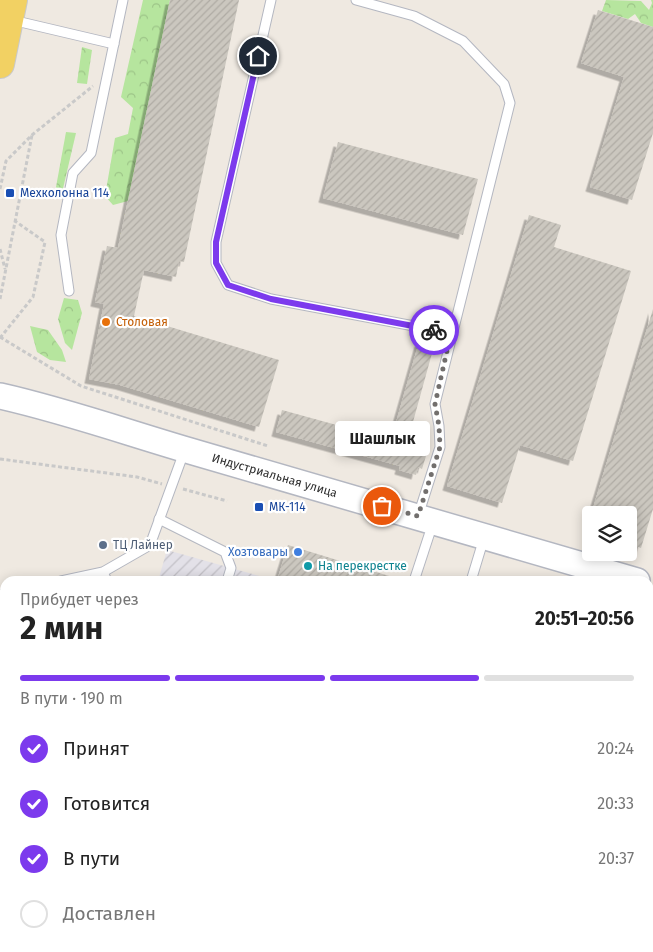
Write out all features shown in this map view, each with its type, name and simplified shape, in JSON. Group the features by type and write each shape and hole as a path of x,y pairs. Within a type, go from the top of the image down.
{"main road":[{"path":"0,64 11,10"},
{"name":"Индустриальная улица","path":"0,396 35,404 620,576"}],"lane":[{"path":"69,290 61,235 73,173 91,153 123,0"},
{"path":"271,0 216,242 216,263 228,285 271,299 451,333"},
{"path":"356,0 414,16 464,41 504,84 510,103 451,333 435,404 440,447 415,576"},
{"path":"11,10 114,44"},
{"path":"84,576 102,572 150,545 185,449"},
{"path":"159,519 225,552 231,568 229,576"},
{"path":"472,576 484,536"},
{"path":"102,572 104,576"}],"path":[{"path":"0,189 6,161 32,135 108,74"},
{"path":"0,299 32,135"},
{"path":"15,221 45,242 33,297 0,337 81,386 268,446"},
{"path":"0,249 5,272"},
{"path":"0,459 137,477 227,501"}],"shaded area":[{"path":"167,550 259,576 159,576"}],"green space":[{"path":"143,0 170,0 128,201 113,205 105,196 115,138 128,134 133,108 121,97"},
{"path":"606,0 641,1 649,10 652,3 651,0 653,0 653,27 641,23 635,14 628,19 602,11"},
{"path":"82,47 92,50 87,84 77,83"},
{"path":"66,132 76,133 61,197 56,187"},
{"path":"64,298 78,300 82,313 72,350 65,343 58,319"},
{"path":"30,326 48,330 62,350 66,362 50,360 37,352"}],"building":[{"path":"170,0 239,0 184,262 179,261 176,277 144,270 134,316 279,360 259,427 120,385 89,379 104,304 95,302 107,246 118,248"},
{"path":"598,10 653,27 653,133 632,200 590,187 624,77 581,63"},
{"path":"338,142 478,179 463,235 323,198"},
{"path":"529,215 561,225 554,247 631,271 573,461 520,445 502,503 447,486"},
{"path":"653,309 653,509 641,548 637,547 637,506 594,506"},
{"path":"419,342 434,346 408,440 429,446 422,469 418,467 416,475 399,470 400,466 276,432 282,410 391,440"},
{"name":"На перекрестке","path":"288,545 389,576 279,576"}],"way so far":[{"path":"382,506 418,516 437,460 440,447 435,404 451,333 434,330"}],"place":[{"name":"Мехколонна 114","path":"10,193"},
{"name":"Столовая","path":"106,322"},
{"name":"Шашлык","path":"382,506"},
{"name":"МК-114","path":"259,507"},
{"name":"ТЦ Лайнер","path":"103,545"},
{"name":"Хозтовары","path":"298,552"},
{"name":"На перекрестке","path":"308,566"}],"route":[{"path":"258,56 216,242 216,263 228,285 271,299 434,330"}]}
